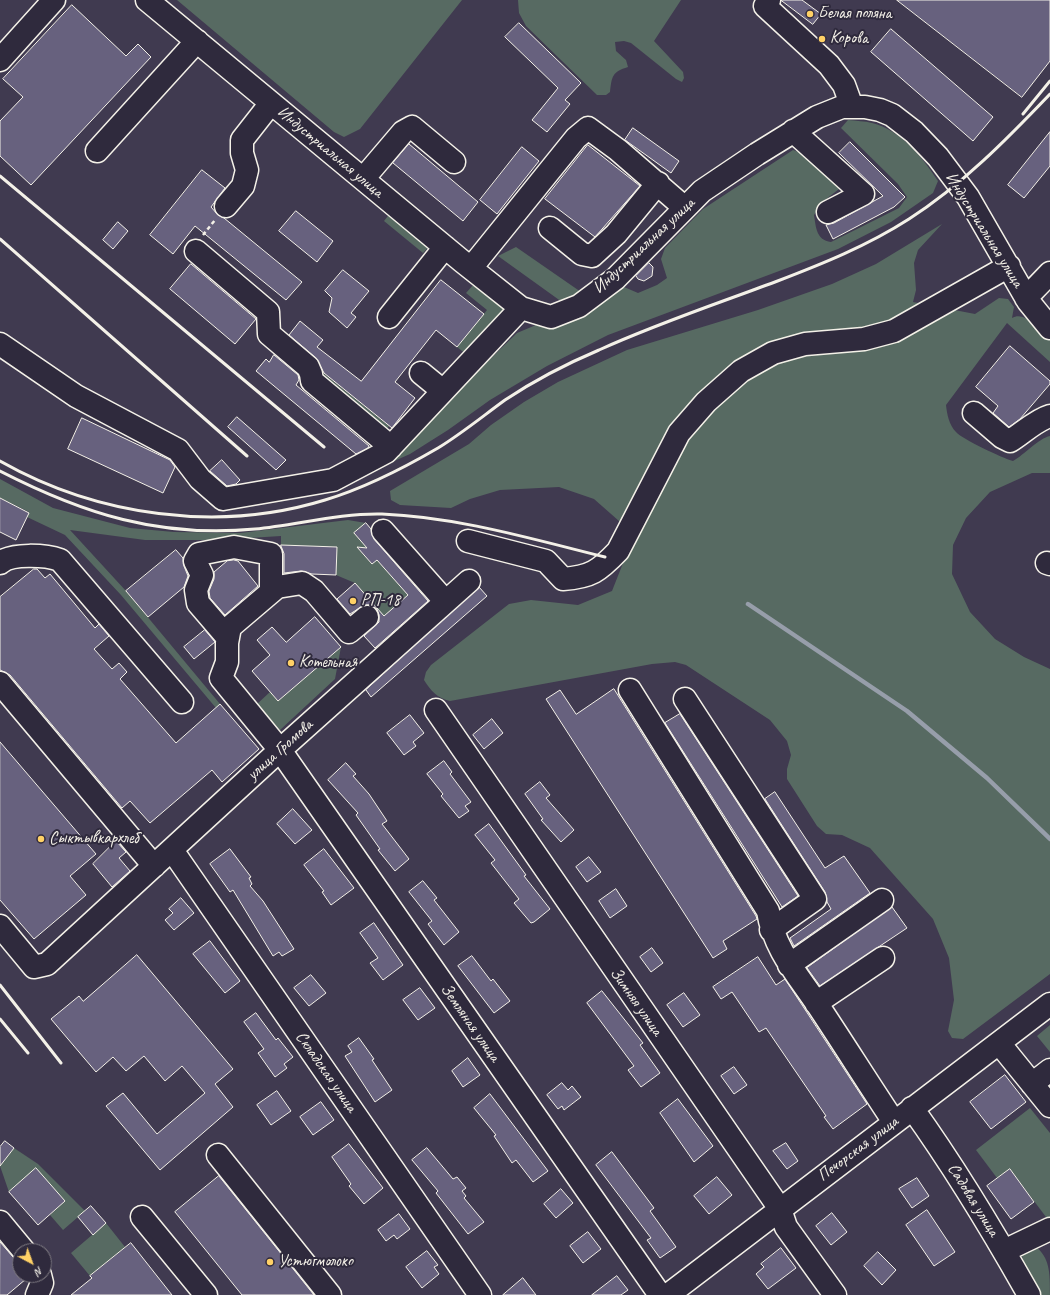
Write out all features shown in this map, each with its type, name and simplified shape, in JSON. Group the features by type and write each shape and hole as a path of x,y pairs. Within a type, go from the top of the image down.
{"street":[{"path":"0,60 54,0"},
{"name":"Индустриальная улица","path":"147,0 445,247 521,308 551,317 579,306 615,278 702,191 793,131 830,111 842,107 852,107 880,110 892,116 914,132 927,145 968,197 1026,298 1050,328"},
{"path":"769,0 765,6 829,65 839,77 852,107"},
{"path":"97,151 197,41"},
{"path":"226,206 243,186 247,170 242,153 242,140 271,103"},
{"path":"363,179 403,132 412,127 454,162"},
{"path":"471,268 576,138 588,128 658,183 685,208"},
{"path":"793,131 863,194 828,212"},
{"path":"550,228 582,254 592,256 616,234 658,183"},
{"path":"389,317 445,247"},
{"path":"196,251 268,312 269,334 308,367 312,381 390,447"},
{"path":"468,541 546,561 563,579 584,577 603,566 618,551 679,433 706,402 742,371 773,353 805,344 864,339 894,331 1009,266"},
{"path":"1026,298 1050,273"},
{"path":"0,344 76,396 178,450 200,479 223,499 334,480 386,452 521,308"},
{"path":"421,373 443,391"},
{"path":"974,413 1002,437 1010,441 1023,434 1042,418 1050,416"},
{"path":"383,531 445,601"},
{"path":"228,638 198,603 196,590 202,575 195,561 199,554 234,547 271,554 271,592"},
{"path":"2,558 50,556 60,560 182,702"},
{"name":"улица Громова","path":"0,926 34,967 47,964 280,750 469,581"},
{"path":"228,638 230,627 277,587 302,583 314,591 349,632 366,617"},
{"name":"Земляная улица","path":"228,638 227,662 221,678 280,750 660,1295"},
{"path":"0,682 154,866"},
{"path":"630,690 768,911 771,930 789,965 816,1003 894,1122"},
{"path":"685,699 815,899 771,930"},
{"name":"Зимняя улица","path":"436,710 780,1209 786,1227 834,1295"},
{"name":"Складская улица","path":"172,850 480,1295"},
{"path":"789,965 882,900"},
{"path":"816,1003 883,958"},
{"name":"Печорская улица","path":"668,1295 1050,1004"},
{"path":"999,1043 1050,1106"},
{"path":"1032,1084 1050,1070"},
{"name":"Садовая улица","path":"912,1108 944,1154 1029,1295"},
{"path":"218,1155 330,1295"},
{"path":"142,1217 206,1295"},
{"path":"0,1222 17,1243"},
{"path":"1004,1252 1050,1229"},
{"path":"37,1295 42,1283"}],"path":[{"path":"196,251 194,245 226,206"}],"green space":[{"path":"177,0 462,0 360,129 344,137 334,132"},
{"path":"518,0 681,0 654,41 683,72 684,78 682,82 676,79 631,43 624,41 615,42 616,51 626,60 628,67 614,75 611,82 610,92 606,95 597,95 526,26 519,13"},
{"path":"848,120 869,122 883,127 902,138 918,154 938,181 933,193 891,222 838,249 608,335 547,366 490,400 448,430 410,454 392,462 390,457 401,445 517,333 536,325 552,329 574,318 600,300 624,287 638,293 657,285 667,278 661,259 665,248 703,209 793,150 809,156 834,180 839,189 825,200 814,215 815,224 822,239 831,242 899,208 907,197 898,184 841,128"},
{"path":"391,212 431,244 423,253 384,221"},
{"path":"942,224 918,250 914,263 916,290 913,302 975,314 999,298 1008,299 1014,307 1012,318 1017,316 1027,319 1050,338 1050,362 1007,323 946,405 950,423 956,432 983,448 1013,461 1041,440 1050,436 1050,473 1032,473 990,492 966,518 953,545 952,574 970,612 995,639 1024,657 1050,669 1050,974 963,1039 952,1038 948,1031 954,1000 949,958 933,919 870,848 842,835 826,834 817,826 787,779 787,769 791,755 787,741 770,720 686,665 675,662 652,664 450,701 438,696 432,691 424,680 426,672 431,665 509,604 531,600 578,605 612,591 627,553 619,521 594,499 559,487 500,490 470,499 451,508 400,505 391,500 390,491 469,444 491,425 524,402 558,382 627,350 758,310 832,284 876,264"},
{"path":"516,247 581,292 572,299 562,302 498,256"},
{"path":"474,284 504,309 467,355 457,347 487,310 466,293"},
{"path":"310,357 323,373 389,426 384,433 317,379"},
{"path":"0,479 53,508 130,528 174,532 240,533 348,520 366,523 354,533 367,547 361,552 372,564 377,560 408,595 378,622 365,608 372,602 355,583 336,575 337,547 281,545 281,536 217,540 145,540 70,530 126,591 220,704 216,708 121,595 65,535 27,517 29,512 0,498"},
{"path":"341,647 335,679 280,730 257,704 270,692 278,701"},
{"path":"1050,1025 1050,1052 1037,1036"},
{"path":"1030,1108 1050,1133 1049,1221 1010,1169 997,1178 976,1150"},
{"path":"14,1148 38,1164 85,1211 63,1230 50,1215 65,1201 36,1169 9,1192 0,1166"},
{"path":"106,1223 125,1247 90,1276 71,1253"},
{"path":"1035,1246 1044,1255 1048,1266 1050,1295 1040,1295 1024,1266 1021,1251"}],"building":[{"path":"781,0 802,0 821,14 813,24"},
{"path":"897,0 1050,0 1050,61 1022,97"},
{"path":"72,5 126,56 138,44 151,57 31,185 0,156 0,121 23,97 3,79"},
{"path":"519,23 581,83 565,100 570,104 547,132 532,120 558,88 505,37"},
{"path":"891,29 993,117 973,141 871,52"},
{"path":"633,128 679,161 671,173 625,140"},
{"path":"1050,132 1050,166 1024,198 1008,185"},
{"path":"850,142 905,197 894,207 833,239 826,225 834,223 883,196 839,153"},
{"path":"409,144 478,202 463,221 393,163"},
{"path":"588,145 640,186 595,237 545,199"},
{"path":"522,147 539,161 497,214 480,200"},
{"path":"202,170 225,188 211,207 218,215 224,218 302,282 286,300 195,226 173,254 150,235"},
{"path":"296,211 333,241 317,262 279,231"},
{"path":"118,222 128,231 113,249 103,240"},
{"path":"649,263 653,267 652,276 644,281 638,279 636,276"},
{"path":"191,264 256,319 235,344 170,289"},
{"path":"343,270 369,291 351,313 356,317 347,328 329,312 332,298 325,291"},
{"path":"441,280 484,314 457,347 436,330 395,382 415,398 392,428 324,373 316,358 289,335 300,321 323,340 317,347 361,381"},
{"path":"1010,346 1050,381 1050,384 1020,419 1009,427 993,413 998,406 976,387"},
{"path":"274,355 298,375 299,380 296,385 369,446 368,448 356,454 256,371 266,359 269,362"},
{"path":"237,417 286,460 276,470 228,427"},
{"path":"82,418 170,460 175,467 163,493 68,449"},
{"path":"222,460 240,480 236,484 227,486 210,471"},
{"path":"0,498 29,513 16,540 0,532"},
{"path":"366,523 371,529 374,539 428,601 375,648 364,636 379,622 377,609 371,605 364,605 350,614 337,599 355,583 384,616 408,595 377,560 372,564 357,547 367,548 354,533"},
{"path":"281,545 337,547 336,575 312,574 301,571 284,573 284,554"},
{"path":"176,550 183,558 188,576 184,587 148,617 126,591"},
{"path":"227,561 238,561 258,586 225,615 210,598 209,591 214,579 214,572"},
{"path":"34,569 37,569 45,578 50,574 95,628 99,624 109,636 94,649 112,669 119,663 127,672 120,679 176,743 220,704 259,749 222,782 212,770 150,823 130,801 122,808 10,675 0,670 0,597"},
{"path":"479,587 487,596 371,697 366,690"},
{"name":"Котельная","path":"315,617 341,647 278,701 252,671 270,655 257,640 272,627 286,642"},
{"path":"205,630 215,642 194,659 184,647"},
{"path":"614,689 756,916 757,919 723,941 727,949 713,958 546,699 560,690 576,714"},
{"path":"680,714 798,896 782,907 665,723"},
{"path":"410,715 424,733 413,742 416,746 404,755 387,733"},
{"path":"492,719 503,733 484,749 473,735"},
{"name":"Сыктывкархлеб","path":"0,742 96,854 70,876 86,895 34,939 0,900"},
{"path":"444,761 452,772 450,774 471,802 465,806 469,811 459,818 441,796 443,794 427,774"},
{"path":"346,763 356,774 353,776 369,794 387,821 382,824 409,859 395,871 378,850 380,849 356,815 358,813 328,780"},
{"path":"540,782 550,795 546,798 574,830 561,842 541,820 543,819 525,794"},
{"path":"775,792 825,868 844,856 870,893 794,946 790,938 831,909 827,902 825,892 765,799"},
{"path":"293,809 312,830 295,844 277,824"},
{"path":"489,824 526,875 524,876 550,909 534,922 531,923 514,903 519,899 491,863 495,860 475,835"},
{"path":"116,841 126,852 119,858 130,871 112,887 93,864"},
{"path":"230,849 251,877 249,878 252,884 250,886 263,901 294,949 282,956 279,952 273,956 233,890 230,892 210,864"},
{"path":"324,849 354,888 331,905 322,892 324,891 304,865"},
{"path":"589,857 601,872 587,882 576,867"},
{"path":"423,881 437,898 434,900 459,932 444,945 428,924 432,921 409,892"},
{"path":"616,889 627,906 610,918 599,901"},
{"path":"181,898 194,913 174,930 165,920 173,913 169,909"},
{"path":"892,907 907,928 820,986 807,968"},
{"path":"374,923 403,965 383,980 370,963 378,958 360,933"},
{"path":"210,941 240,981 225,993 193,954"},
{"path":"652,948 663,963 651,972 640,957"},
{"path":"137,955 233,1069 215,1084 233,1107 160,1170 106,1106 123,1093 157,1134 205,1093 182,1066 165,1081 144,1056 126,1071 113,1057 96,1072 51,1019 79,996 83,1001"},
{"path":"472,956 491,981 493,979 510,1001 494,1013 458,966"},
{"path":"758,957 776,985 785,979 867,1104 833,1129 824,1117 826,1116 766,1028 759,1032 732,992 721,999 713,987"},
{"path":"311,975 326,993 309,1006 294,988"},
{"path":"420,988 435,1008 418,1020 403,1000"},
{"path":"602,991 643,1043 640,1045 660,1073 641,1087 628,1070 634,1066 587,1003"},
{"path":"684,993 700,1015 683,1027 667,1005"},
{"path":"256,1013 276,1040 278,1038 293,1057 284,1064 287,1068 275,1077 258,1053 264,1049 244,1022"},
{"path":"359,1038 374,1059 372,1060 392,1090 375,1102 345,1056 352,1052 348,1046"},
{"path":"468,1058 480,1075 463,1087 452,1071"},
{"path":"734,1067 747,1085 734,1094 721,1076"},
{"path":"1005,1075 1026,1102 991,1129 970,1102"},
{"path":"562,1083 568,1090 572,1086 581,1097 564,1110 562,1106 558,1109 547,1095"},
{"path":"277,1091 291,1111 271,1125 257,1105"},
{"path":"490,1094 548,1171 533,1182 516,1160 512,1163 494,1136 496,1135 474,1108"},
{"path":"678,1099 713,1146 694,1162 660,1113"},
{"path":"321,1102 334,1120 313,1135 300,1117"},
{"path":"5,1141 14,1148 0,1166 0,1147"},
{"path":"786,1143 798,1161 787,1169 773,1151"},
{"path":"349,1144 383,1188 364,1204 349,1186 351,1184 332,1157"},
{"path":"427,1148 453,1179 457,1177 466,1188 462,1191 466,1196 464,1198 484,1222 468,1234 436,1193 438,1191 412,1160"},
{"path":"612,1152 654,1208 650,1211 676,1247 660,1258 647,1240 651,1238 596,1165"},
{"path":"36,1168 65,1201 38,1225 9,1192"},
{"path":"1010,1169 1034,1202 1011,1219 987,1186"},
{"path":"219,1176 314,1295 242,1295 175,1212"},
{"path":"717,1177 732,1195 709,1214 694,1196"},
{"path":"917,1178 929,1196 912,1208 899,1189"},
{"path":"561,1189 573,1203 556,1218 544,1204"},
{"path":"91,1206 106,1223 93,1235 78,1217"},
{"path":"927,1210 955,1252 934,1266 906,1225"},
{"path":"832,1213 847,1232 831,1245 816,1226"},
{"path":"399,1214 410,1229 397,1239 394,1235 386,1241 378,1230"},
{"path":"588,1232 601,1249 583,1263 570,1246"},
{"path":"0,1242 12,1256 12,1283 21,1283 7,1295 0,1295"},
{"path":"131,1243 172,1295 71,1295 92,1278 90,1276"},
{"path":"781,1248 796,1268 768,1289 756,1274 764,1267 761,1264"},
{"path":"427,1251 438,1265 434,1267 439,1274 422,1288 406,1267"},
{"path":"878,1252 896,1270 882,1285 864,1266"},
{"path":"617,1276 628,1290 621,1295 592,1295"},
{"path":"523,1278 536,1295 503,1295"}],"waterway":[{"path":"748,604 907,711 987,778 1050,839"}],"railway":[{"path":"1023,114 1050,81"},
{"path":"0,461 37,480 77,495 117,506 159,514 201,517 243,516 284,510 340,495 397,471 424,456 455,437 516,393 539,379 575,361 686,314 775,282 827,261 861,246 893,229 929,206 966,176 1017,128 1050,94"},
{"path":"0,176 324,447"},
{"path":"0,239 247,456"},
{"path":"0,471 31,486 92,511 123,520 154,526 186,530 220,531 255,529 350,515 382,514 439,519 467,524 605,557"},
{"path":"0,985 61,1063"},
{"path":"0,1019 28,1053"}],"place":[{"name":"Белая поляна","path":"810,14"},
{"name":"Корова","path":"822,39"},
{"name":"РП-18","path":"353,601"},
{"name":"Котельная","path":"291,663"},
{"name":"Сыктывкархлеб","path":"41,839"},
{"name":"Устюгмолоко","path":"270,1262"}]}
